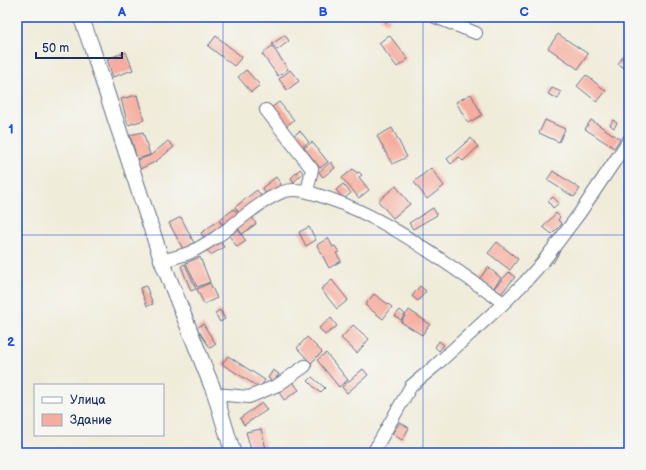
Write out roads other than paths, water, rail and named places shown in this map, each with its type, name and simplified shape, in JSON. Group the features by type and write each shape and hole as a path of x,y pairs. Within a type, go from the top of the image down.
{"street":[{"path":"81,17 162,261 215,394 233,453"},
{"path":"435,17 476,33"},
{"path":"266,110 312,169 307,192"},
{"path":"373,453 412,386 504,303 525,282 579,214 629,140"},
{"path":"162,261 196,249 214,239 264,201 284,192 295,190 339,201 376,219 409,238 504,303"},
{"path":"215,394 250,397 278,385 305,366"}]}
